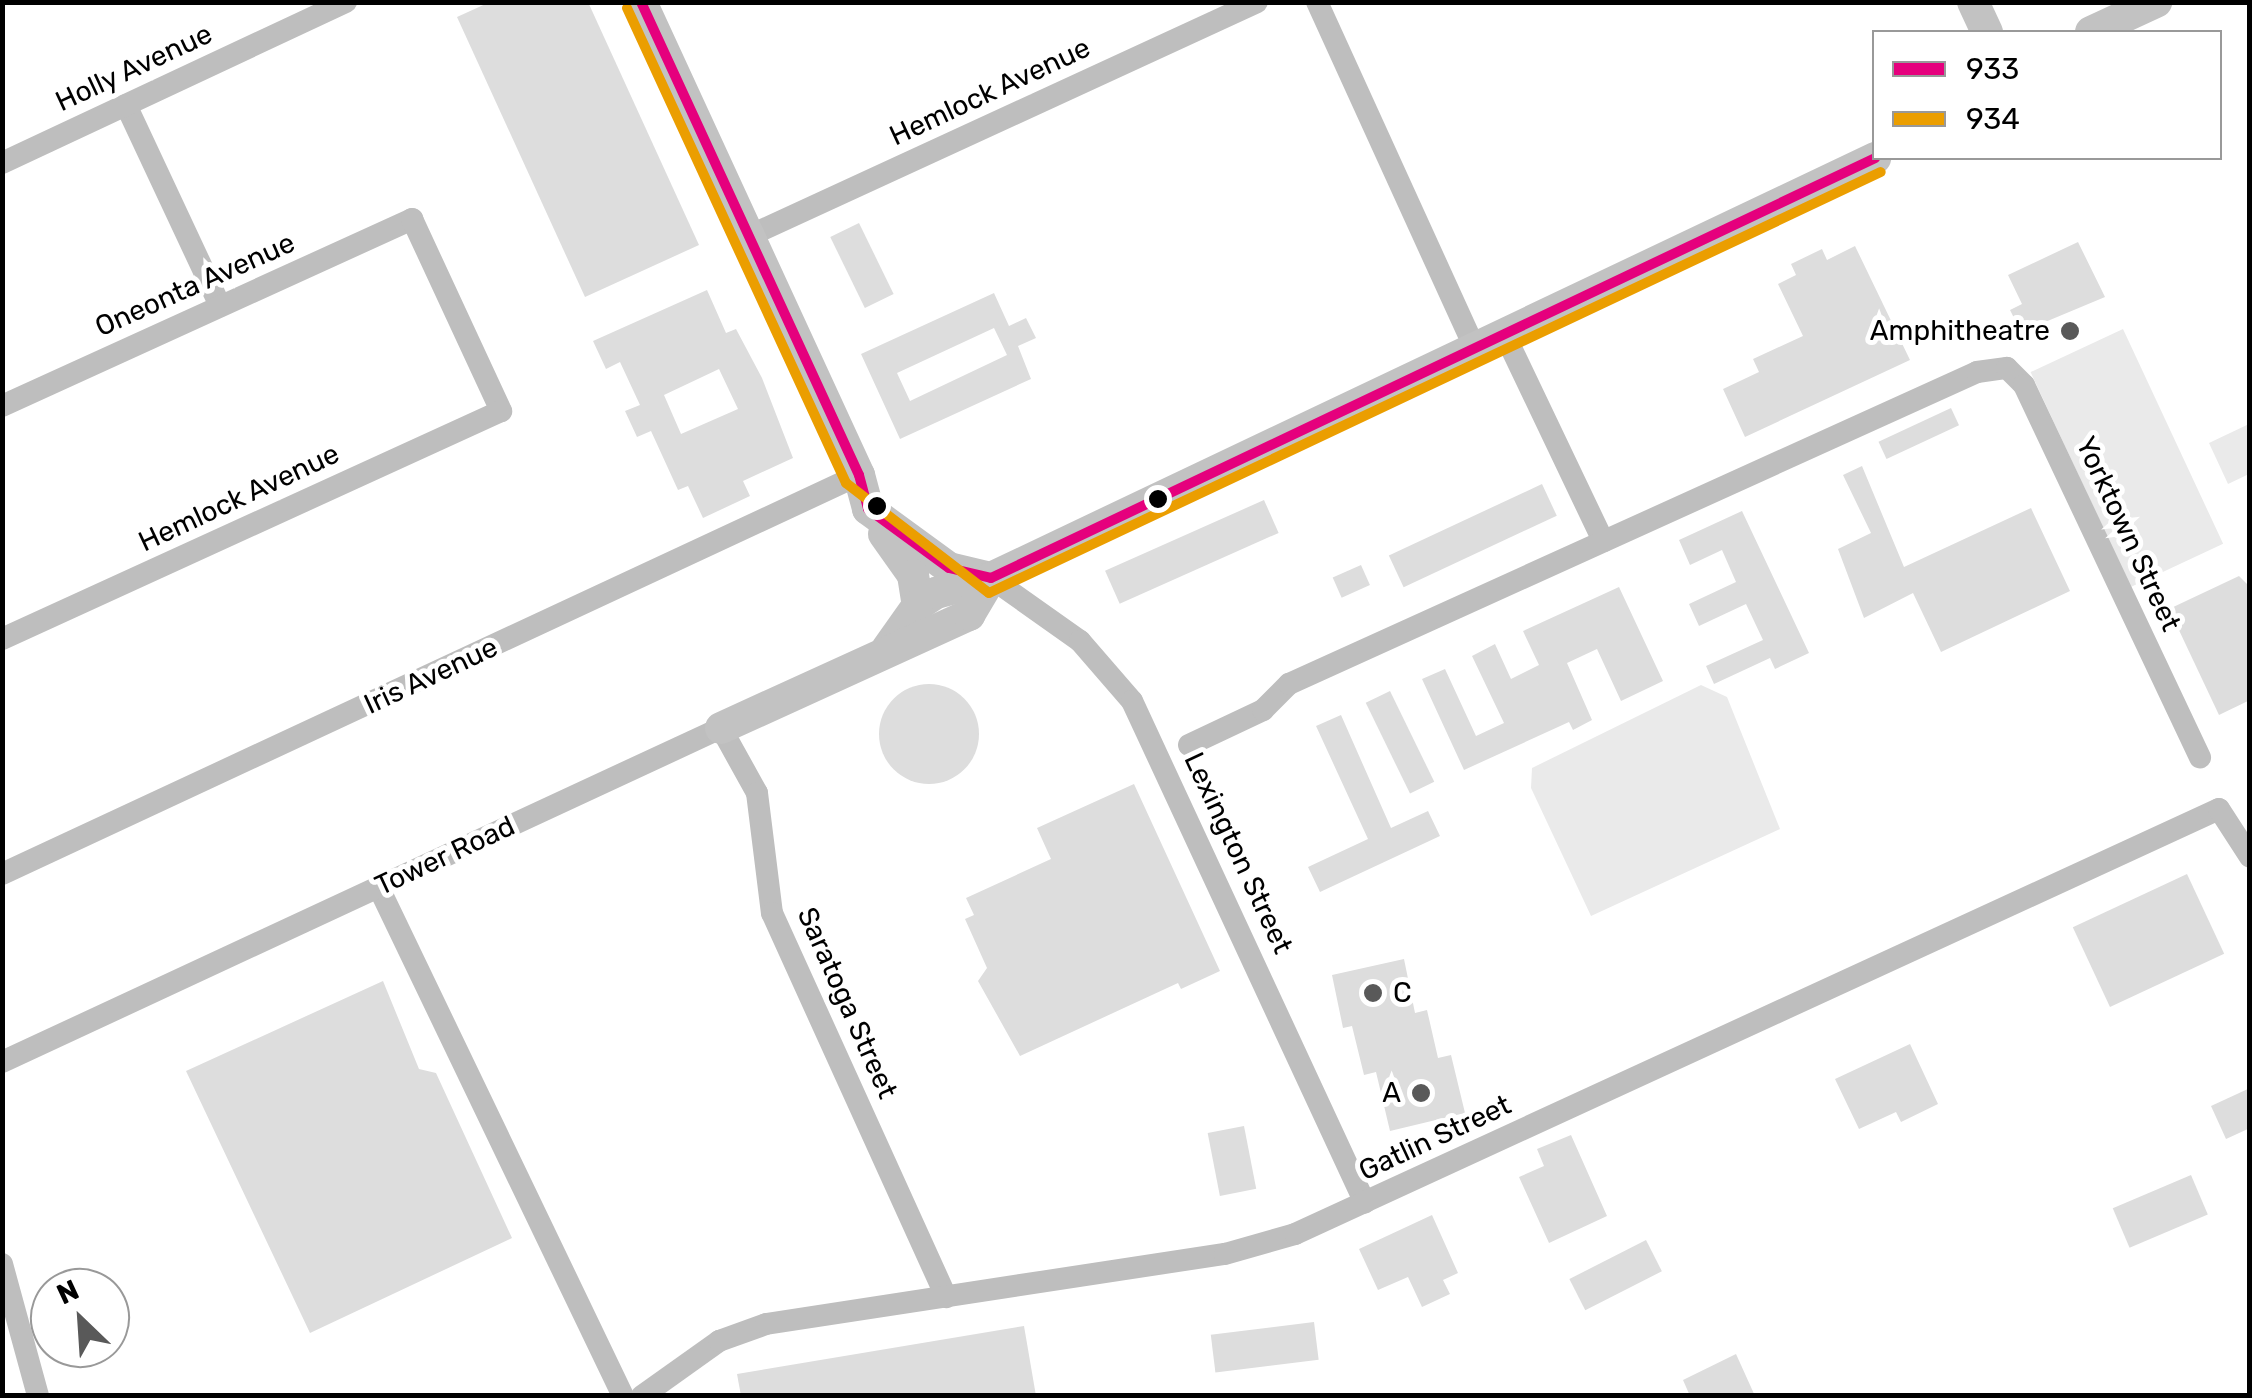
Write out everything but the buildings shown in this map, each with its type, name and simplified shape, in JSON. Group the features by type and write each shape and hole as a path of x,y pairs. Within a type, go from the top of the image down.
{"street":[{"name":"Holly Avenue","path":"2,163 346,2"},
{"path":"641,2 859,475 868,509 913,575 918,619"},
{"name":"Hemlock Avenue","path":"749,236 1257,2"},
{"path":"1316,2 1473,345"},
{"path":"1973,2 1985,30"},
{"path":"2095,30 2156,2"},
{"path":"126,105 220,306"},
{"path":"868,509 949,568 991,578 1473,345 1872,159"},
{"name":"Oneonta Avenue","path":"2,406 412,219 501,410"},
{"path":"1190,745 1263,710 1288,684 1603,541 1503,331"},
{"name":"Yorktown Street","path":"1603,541 1977,372 2007,368 2024,386 2200,758"},
{"name":"Hemlock Avenue","path":"2,639 501,410"},
{"path":"859,475 991,578"},
{"name":"Iris Avenue","path":"2,874 859,475"},
{"name":"Tower Road","path":"2,1062 888,649 918,619 991,578"},
{"name":"Lexington Street","path":"991,578 1080,641 1132,701 1365,1203"},
{"name":"Saratoga Street","path":"721,728 756,793 772,912 946,1297"},
{"name":"Gatlin Street","path":"642,1396 744,1330 1224,1254 1294,1234 2219,809 2250,858"},
{"path":"378,886 623,1396"},
{"path":"2,1264 38,1396"}],"shaded area":[{"path":"2123,329 2223,544 2131,587 2031,372"},
{"path":"2249,424 2249,474 2228,484 2209,443"},
{"path":"1701,685 1727,697 1780,829 1591,916 1531,788 1532,768"}],"transit line":[{"name":"933","path":"641,2 859,475 868,509 949,568 991,578 1872,159"},
{"name":"934","path":"627,8 846,483 989,593 1881,172"}],"place":[{"name":"Amphitheatre","path":"2070,331"},
{"name":"C","path":"1373,993"},
{"name":"A","path":"1421,1093"}]}
